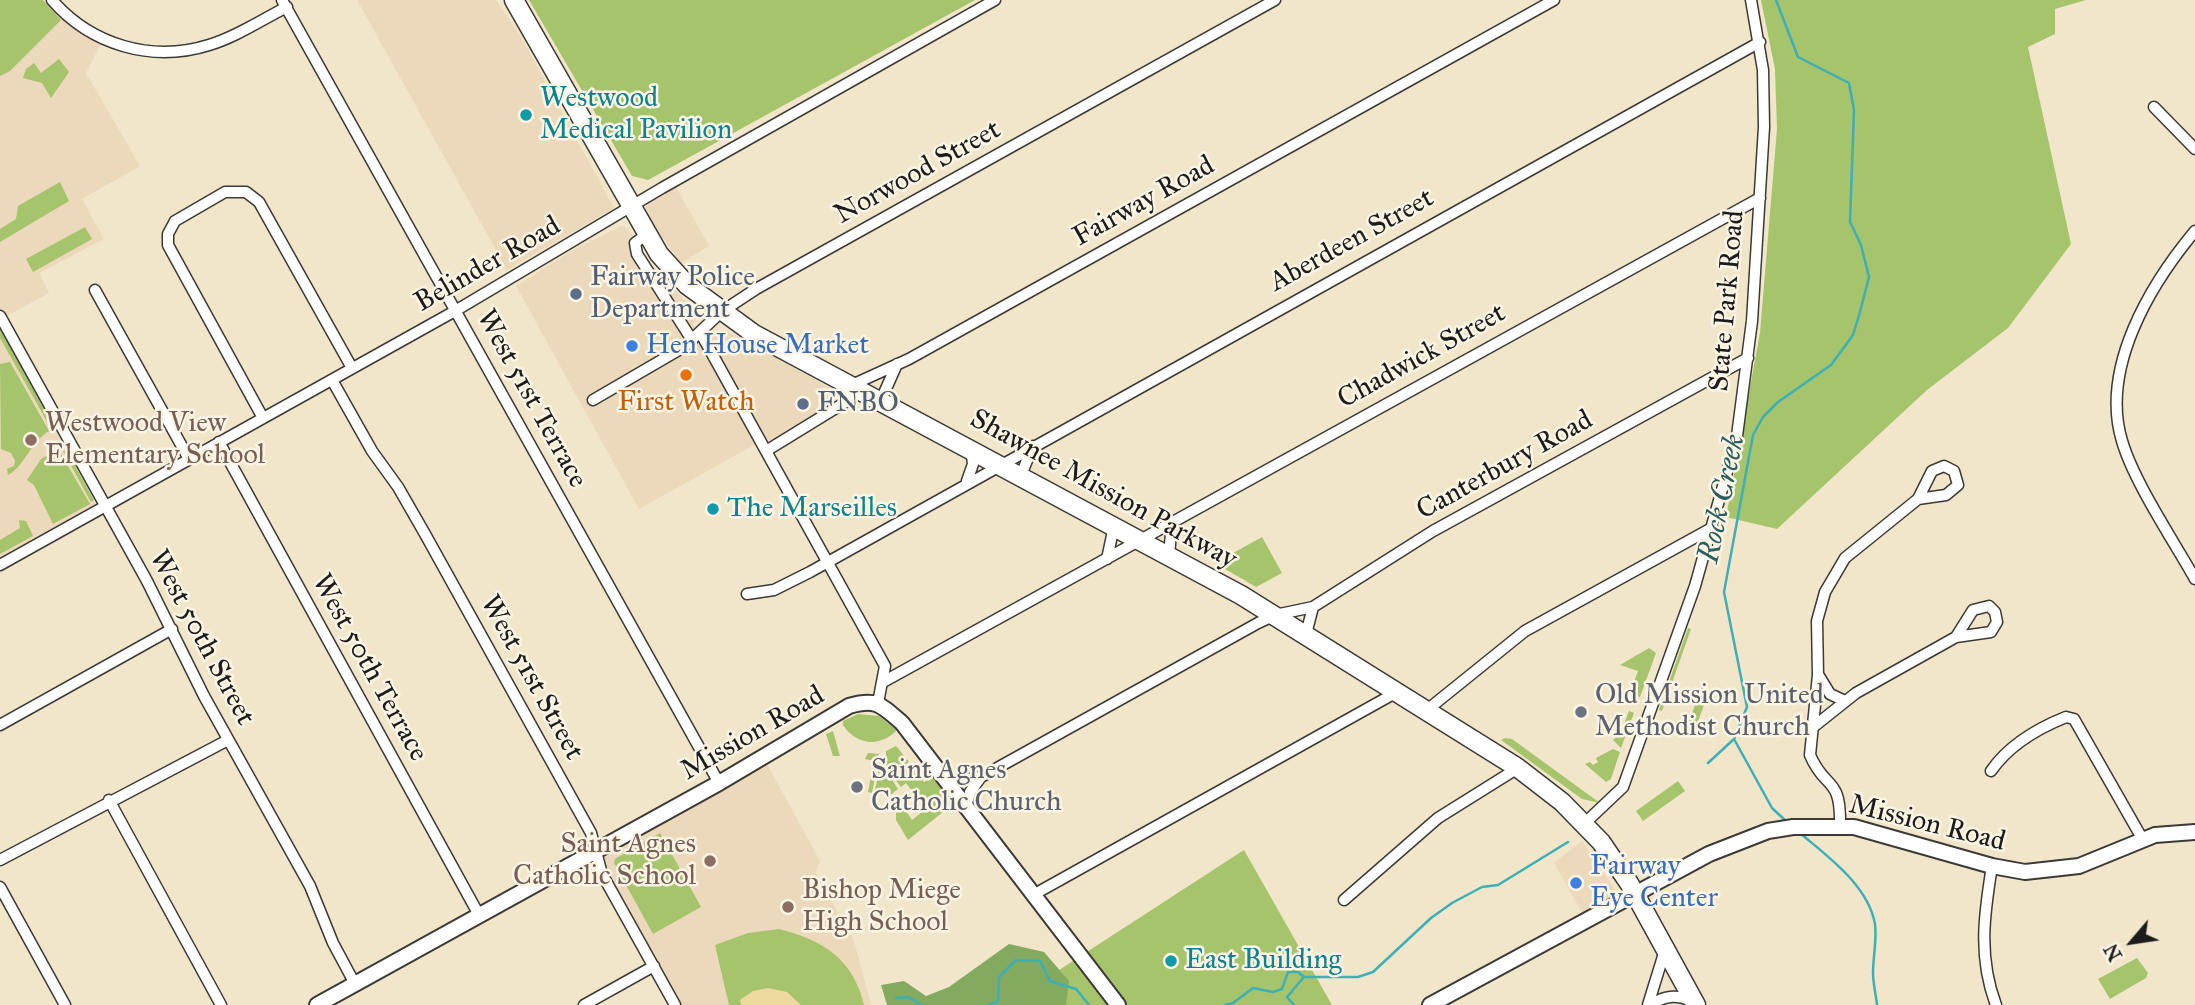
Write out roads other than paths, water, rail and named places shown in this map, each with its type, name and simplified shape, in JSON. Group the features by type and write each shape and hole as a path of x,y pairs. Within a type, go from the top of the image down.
{"highway":[{"name":"Shawnee Mission Parkway","path":"514,0 646,235 687,285 754,334 1142,540 1275,615 1518,768 1585,823 1635,894 1695,1004"}],"main road":[{"name":"Mission Road","path":"317,1005 719,783 849,706 864,702 878,703"},
{"path":"878,703 902,723 1118,1005"},
{"name":"Mission Road","path":"1430,1005 1709,854 1760,834 1793,827 1837,825 1874,831 1992,866 2025,872 2060,870 2099,859 2164,833 2195,832"}],"street":[{"path":"52,0 71,19 102,38 128,48 156,52 184,51 210,45 285,4"},
{"name":"Belinder Road","path":"0,565 455,311 995,0"},
{"name":"Norwood Street","path":"593,400 692,340 721,312 768,283 1275,0"},
{"name":"Fairway Road","path":"766,451 849,400 852,385 897,365 1554,0"},
{"name":"State Park Road","path":"1585,823 1623,787 1712,528 1737,436 1748,358 1765,110 1760,41 1751,0"},
{"name":"West 51st Terrace","path":"285,4 719,783"},
{"name":"Aberdeen Street","path":"747,594 774,590 828,562 1760,41"},
{"path":"2154,107 2195,149"},
{"path":"263,418 168,245 168,234 176,221 205,204 234,190 246,192 259,202 352,368"},
{"name":"Chadwick Street","path":"883,682 1760,198"},
{"path":"2195,231 2157,285 2140,318 2121,368 2117,403 2119,431 2127,455 2195,578"},
{"path":"646,235 635,243 637,254 692,340"},
{"path":"95,290 189,459"},
{"name":"West 50th Street","path":"0,316 172,629 228,740 310,886 333,943 355,984"},
{"path":"700,332 885,666 878,703"},
{"name":"Canterbury Road","path":"1275,615 1312,607 1433,531 1748,358"},
{"path":"881,400 897,365"},
{"name":"West 51st Street","path":"332,380 372,451 398,487 591,833 602,874 676,1005"},
{"name":"West 50th Terrace","path":"219,442 479,915"},
{"path":"1021,475 1034,445"},
{"path":"967,482 973,464 971,448"},
{"path":"1837,825 1841,802 1837,789 1814,764 1810,755 1818,675 1817,621 1832,576 1858,545 1918,499"},
{"path":"1169,555 1172,523"},
{"path":"1107,559 1112,549 1114,525"},
{"path":"1427,710 1525,631 1712,528"},
{"path":"1306,634 1312,607"},
{"path":"947,783 981,778 1275,615"},
{"path":"0,725 172,629"},
{"path":"1812,728 1845,701 1956,637"},
{"path":"1818,675 1830,694 1845,701"},
{"path":"1033,895 1397,692"},
{"path":"1991,771 2011,747 2026,737 2066,717 2074,719 2143,840"},
{"path":"0,860 109,800 158,778 228,740"},
{"path":"1344,900 1438,818 1518,768"},
{"path":"966,807 970,792 981,778"},
{"path":"109,800 221,1005"},
{"path":"1992,866 1983,945 1985,968 1996,1005"},
{"path":"0,887 65,1005"},
{"path":"1649,1005 1665,950"},
{"path":"584,1005 654,966"},
{"path":"1649,1005 1668,996 1682,996 1695,1004"}],"waterway":[{"name":"Rock Creek","path":"1776,0 1798,57 1849,83 1854,110 1850,222 1861,245 1869,277 1853,335 1831,365 1778,402 1763,417 1753,435 1724,592 1747,707 1734,739 1772,808 1787,822"},
{"path":"1708,763 1734,739"},
{"name":"Rock Creek","path":"1800,833 1856,884 1871,910 1875,924 1873,973 1877,1005"},
{"path":"1294,1005 1287,997 1304,977 1358,977 1373,972 1431,918 1452,903 1482,887 1498,885 1568,842"},
{"path":"989,1005 998,1001 999,977 1016,960 1040,961 1050,981 1076,989 1089,1005"},
{"path":"1225,1005 1233,1003 1253,988 1273,992 1282,989 1288,972 1298,972 1304,977"},
{"path":"896,998 908,997 922,1005"}],"place":[{"name":"Westwood Medical Pavilion","path":"526,115"},
{"name":"Fairway Police Department","path":"576,294"},
{"name":"Hen House Market","path":"632,346"},
{"name":"First Watch","path":"686,375"},
{"name":"FNBO","path":"803,404"},
{"name":"Westwood View Elementary School","path":"31,440"},
{"name":"The Marseilles","path":"713,509"},
{"name":"Old Mission United Methodist Church","path":"1581,712"},
{"name":"Saint Agnes Catholic Church","path":"857,787"},
{"name":"Saint Agnes Catholic School","path":"710,861"},
{"name":"Fairway Eye Center","path":"1576,883"},
{"name":"Bishop Miege High School","path":"788,907"},
{"name":"East Building","path":"1171,961"}]}
